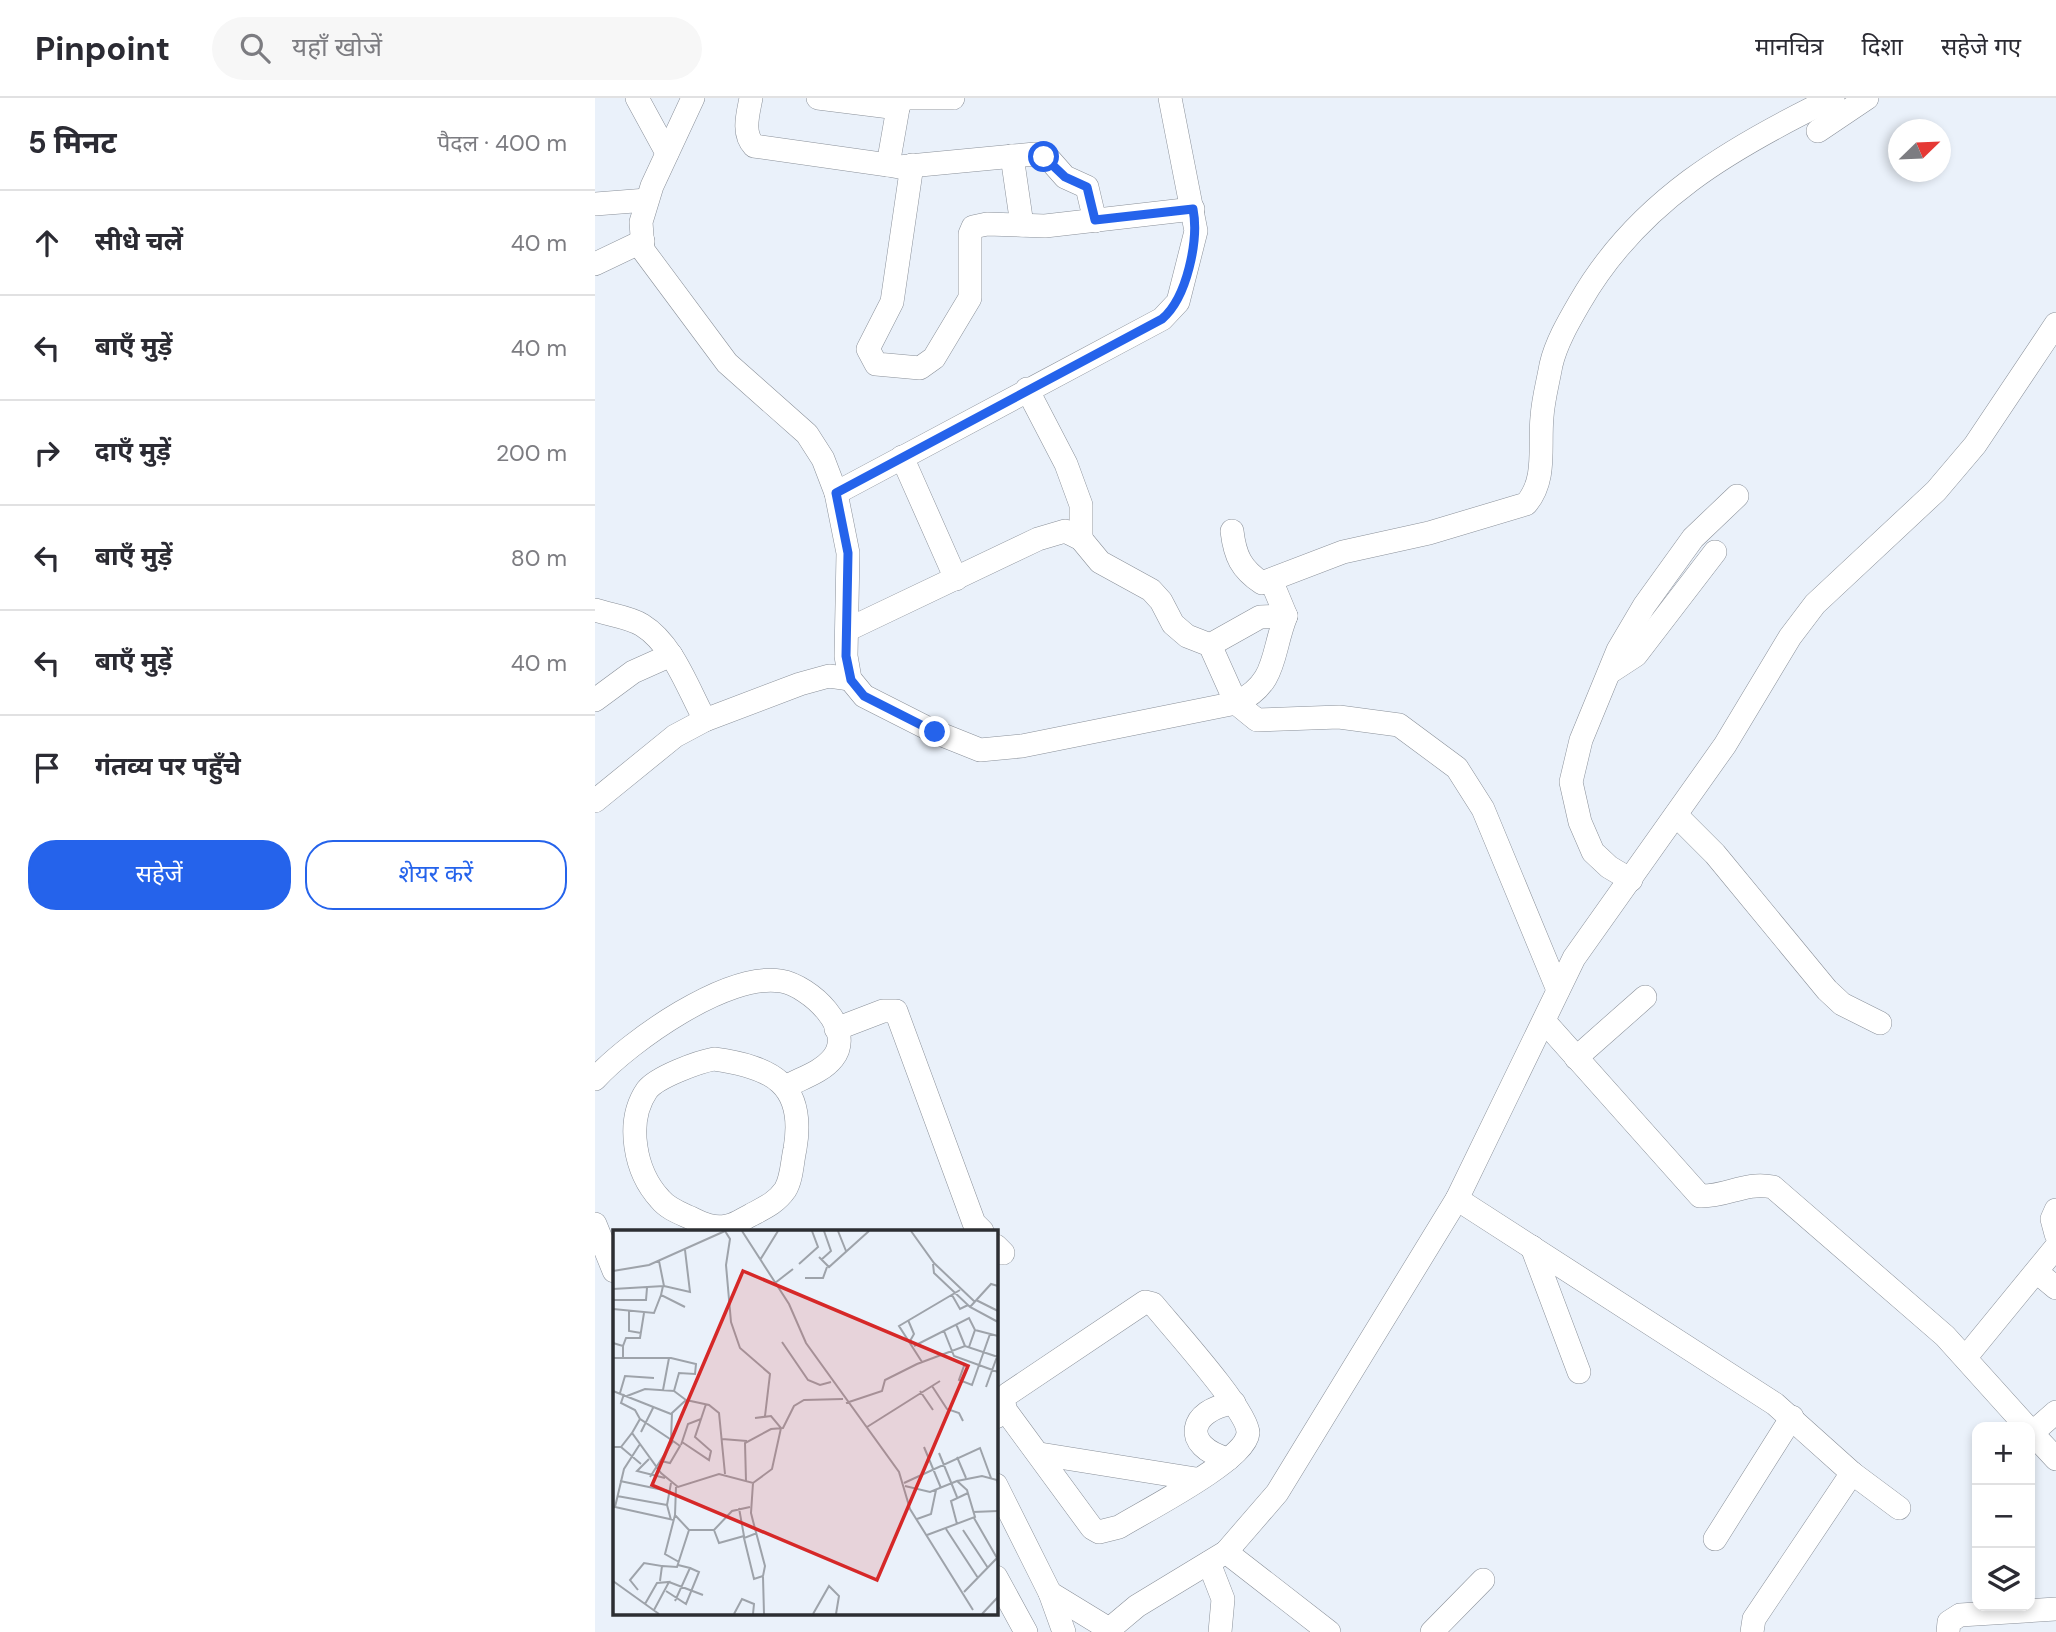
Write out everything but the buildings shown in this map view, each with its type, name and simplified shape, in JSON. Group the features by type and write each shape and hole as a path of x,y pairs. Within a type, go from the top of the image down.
{"street":[{"path":"637,98 667,153"},
{"path":"693,98 647,200 641,222 643,250 727,363 807,434 823,459 836,493 848,553 849,629 846,656 851,680 864,696 935,732 979,750 1022,746 1236,703 1263,684 1275,662 1277,638 1286,616 1271,580"},
{"path":"731,98 749,106 748,139 754,146 912,165 1012,156 1044,157 1065,177 1082,182 1090,192 1095,220"},
{"path":"818,98 899,101 953,98"},
{"path":"836,493 1162,319 1172,310 1194,244 1193,209 1170,98"},
{"path":"1232,531 1239,562 1245,571 1262,583 1343,552 1429,533 1526,504 1536,491 1539,480 1542,415 1553,357 1571,316 1612,251 1699,174 1730,151 1833,98"},
{"path":"1818,131 1867,98"},
{"path":"888,164 899,101"},
{"path":"1012,156 1021,225"},
{"path":"912,165 892,302 868,349 876,364 913,368 927,365 969,298 970,234 973,228 987,224 1021,225 1095,220 1193,209"},
{"path":"595,203 647,200"},
{"path":"595,264 643,241"},
{"path":"1050,1593 1107,1630 1137,1606 1217,1558 1277,1493 1457,1199 1574,958 1725,745 1790,637 1815,604 1936,491 1975,445 2056,324"},
{"path":"1027,389 1066,464 1081,505 1081,539"},
{"path":"902,457 956,579"},
{"path":"1631,880 1609,867 1593,852 1580,822 1571,782 1581,740 1618,650 1644,606 1678,556 1737,496"},
{"path":"849,629 1038,539 1065,531 1081,539 1100,562 1151,590 1161,601 1173,624 1187,636 1210,645 1236,703 1257,720 1339,716 1399,725 1457,768 1483,809 1558,990"},
{"path":"1610,672 1636,655 1715,552"},
{"path":"595,610 639,623 652,632 671,655 705,720"},
{"path":"1210,645 1260,617 1286,616"},
{"path":"595,700 633,671 671,655"},
{"path":"595,800 675,736 705,720 829,676 851,680"},
{"path":"1675,815 1715,854 1827,990 1842,1004 1880,1023"},
{"path":"595,1079 659,1024 737,986 781,981 814,996 832,1016 840,1040 834,1058 817,1071 787,1086"},
{"path":"1576,1058 1645,997"},
{"path":"837,1030 883,1011 896,1011 974,1223 981,1230"},
{"path":"1543,1021 1700,1196 1714,1196 1755,1183 1773,1187 1945,1336 2022,1422"},
{"path":"714,1059 769,1074 787,1086 797,1117 797,1136 788,1185 770,1206 730,1226 717,1227 671,1209 660,1200 649,1184 634,1144 635,1126 647,1091 658,1082 700,1062 714,1059"},
{"path":"1457,1199 1791,1417 1852,1473 1899,1508"},
{"path":"2056,1210 2052,1219 2056,1234"},
{"path":"595,1224 613,1269"},
{"path":"1532,1247 1579,1372"},
{"path":"1966,1357 2038,1273 2056,1247"},
{"path":"2038,1273 2056,1288"},
{"path":"1145,1302 1153,1304 1234,1403 1246,1421 1248,1433 1245,1443 1229,1460 1110,1531 1099,1532 1092,1528 1040,1454 1001,1414 1003,1400 1009,1394 1145,1302"},
{"path":"1229,1460 1211,1455 1200,1444 1195,1430 1200,1416 1216,1406 1234,1403"},
{"path":"2035,1426 2056,1412"},
{"path":"1715,1539 1791,1417"},
{"path":"2035,1436 2056,1459"},
{"path":"1040,1454 1196,1479"},
{"path":"1752,1632 1754,1619 1852,1473"},
{"path":"997,1487 1050,1593 1063,1632"},
{"path":"1217,1558 1223,1599 1220,1632"},
{"path":"1217,1558 1329,1632"},
{"path":"997,1579 1026,1632"},
{"path":"1432,1632 1483,1580"},
{"path":"1948,1632 1949,1622 1960,1615 2056,1609"}],"route":[{"path":"935,732 864,696 851,680 846,656 849,629 848,553 836,493 1162,319 1178,302 1194,244 1196,231 1193,209 1095,220 1087,187 1082,182 1065,177 1044,157"}]}
